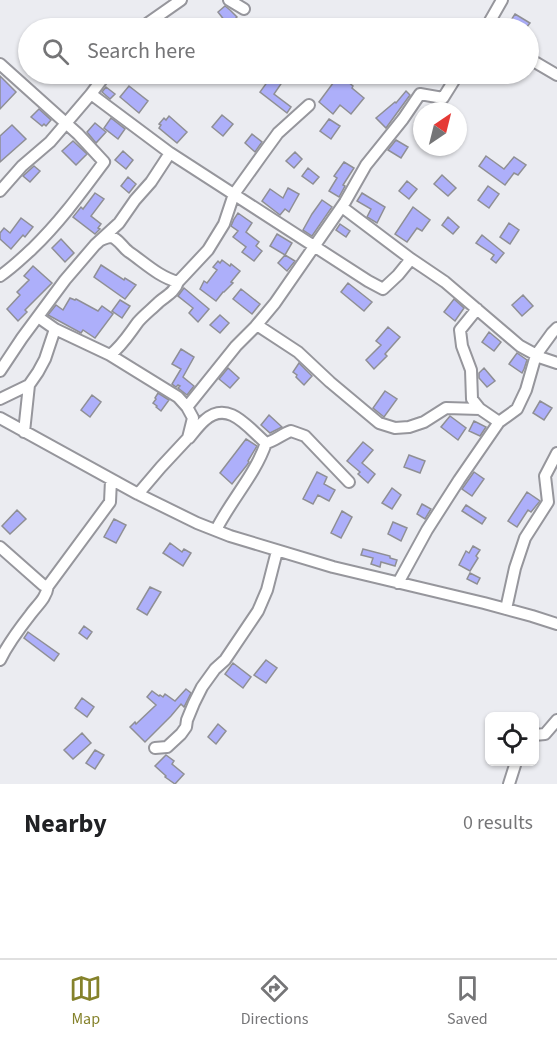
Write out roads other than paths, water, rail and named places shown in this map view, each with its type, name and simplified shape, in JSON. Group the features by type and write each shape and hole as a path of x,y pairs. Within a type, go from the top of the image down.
{"street":[{"path":"155,18 181,0"},
{"path":"229,0 244,9"},
{"path":"492,18 502,0"},
{"path":"0,64 18,80"},
{"path":"539,64 557,75"},
{"path":"0,276 14,267 55,226 104,162 78,134 22,84"},
{"path":"0,191 22,165 50,142 98,84"},
{"path":"187,407 236,346 275,303 342,207 366,165 420,94 443,98 452,84"},
{"path":"91,94 170,153 383,289 411,258"},
{"path":"110,355 122,344 140,320 170,295 178,282 208,249 224,224 234,194 278,133 309,105"},
{"path":"0,371 70,274 119,223 170,153"},
{"path":"342,207 445,282 520,346 557,363"},
{"path":"101,240 111,237 117,240 127,251 157,273 178,282"},
{"path":"477,309 460,330 462,346 471,370 472,399 480,409 499,422"},
{"path":"38,318 55,329 110,355 178,397 187,407 192,418 188,438"},
{"path":"257,325 298,352 379,423 394,428 409,428 424,422 446,408 480,409"},
{"path":"398,583 427,530 459,480 499,422 516,409 526,390 536,355 557,328"},
{"path":"0,399 28,386 45,359 55,329"},
{"path":"24,432 28,386"},
{"path":"138,494 206,419 216,413 225,413 239,418 266,443"},
{"path":"0,418 111,480 197,523 277,551 333,567 506,609 557,624"},
{"path":"266,443 273,442 282,434 291,431 305,436 349,482"},
{"path":"216,530 253,472 266,443"},
{"path":"506,609 515,568 525,538 548,502 546,476 557,453"},
{"path":"0,660 29,615 42,602 48,586 110,502 111,480"},
{"path":"0,547 43,585 48,586"},
{"path":"155,747 167,747 186,727 202,687 225,660 258,611 267,590 277,551"},
{"path":"539,735 545,734 557,720"},
{"path":"510,784 515,766"}]}
